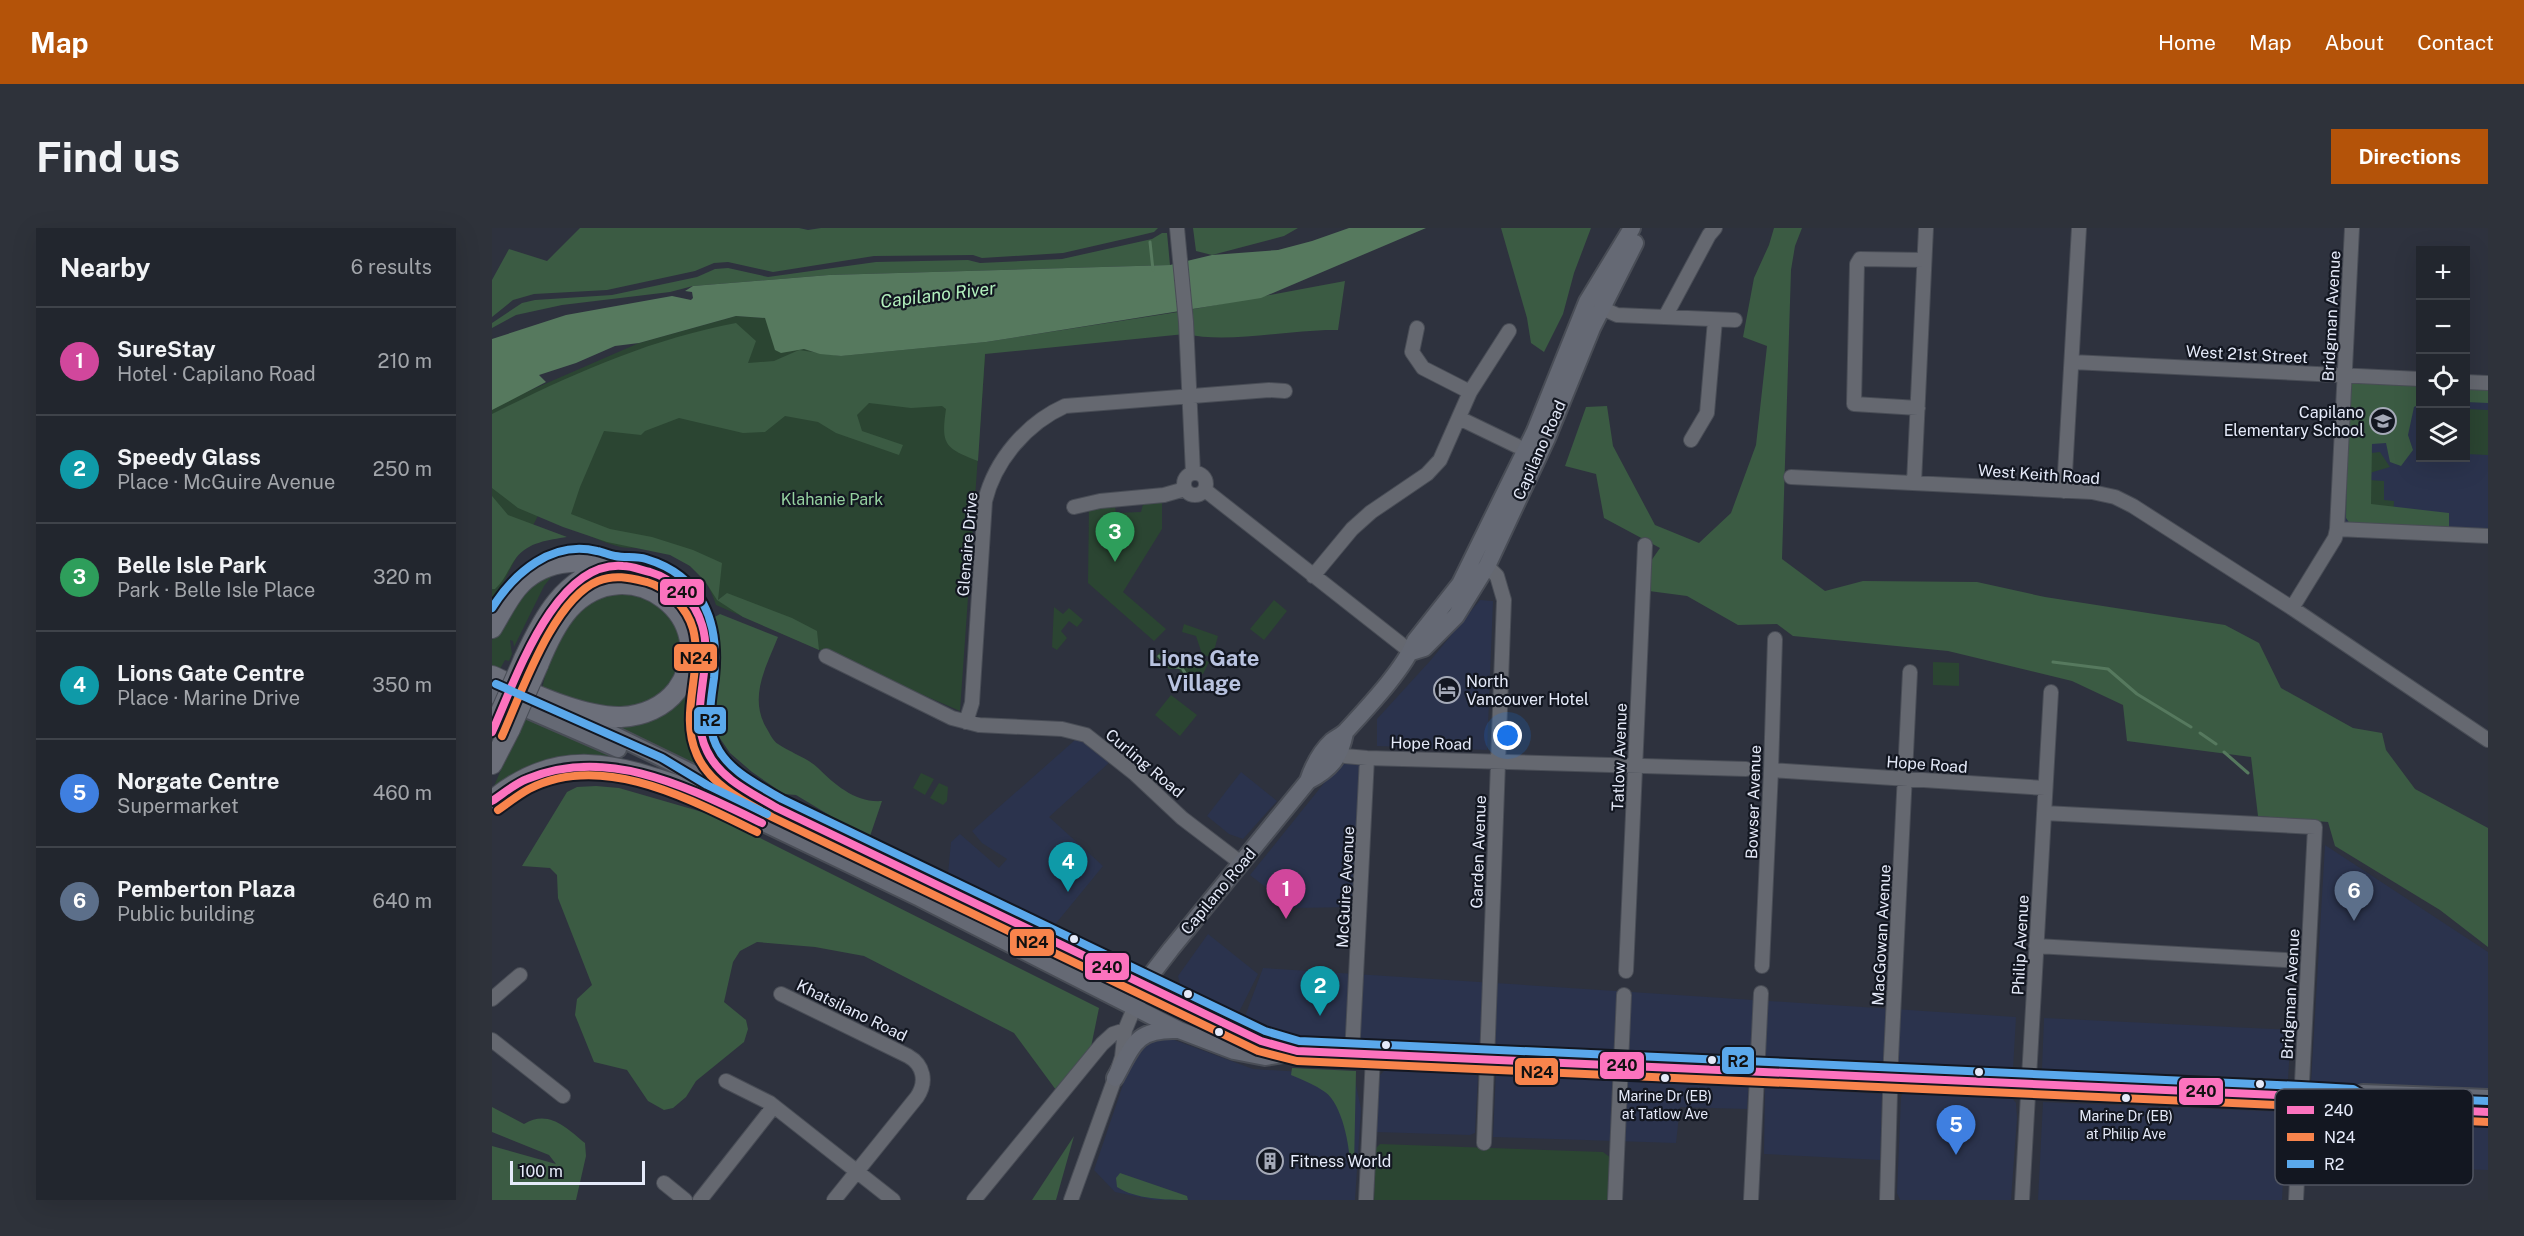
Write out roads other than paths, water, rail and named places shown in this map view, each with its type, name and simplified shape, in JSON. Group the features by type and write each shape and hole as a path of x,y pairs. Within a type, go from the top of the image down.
{"highway":[{"path":"492,628 518,587 542,569 564,563 591,561 614,567 643,569 662,576 678,588 692,604 704,628 706,643 699,716 701,734 707,751 730,778 777,808"},
{"path":"531,662 542,622 558,599 579,580 592,573 614,567"},
{"path":"492,676 539,697 608,716 620,717 645,713 667,701 682,681 690,657 688,633 676,610 659,593 636,584 611,584 588,593 569,609 531,662 499,728 492,764"},
{"path":"492,801 516,784 537,774 560,767 583,764 607,765 630,770 702,794"}],"main road":[{"name":"Capilano Road","path":"1308,781 1313,765 1331,742 1345,733 1411,652 1415,641 1460,584 1632,228"},
{"name":"Capilano Road","path":"1411,652 1424,648 1456,616 1488,566 1546,438 1595,304 1642,228"},
{"path":"1488,566 1486,556 1509,500 1509,486"},
{"path":"492,694 658,768 702,794 920,898 1179,1030 1214,1045 1265,1057 1297,1051"},
{"path":"539,697 748,800 777,808 1260,1041 1297,1051 2275,1095"},
{"path":"1341,752 1345,733"},
{"name":"Capilano Road","path":"1135,1006 1154,969 1308,781 1324,772 1341,752"},
{"path":"1135,1006 1143,1004 1156,1008 1202,1031 1232,1041 1260,1041"},
{"path":"1115,1078 1133,1046 1145,1034 1156,1029 1179,1030"},
{"path":"2473,1097 2488,1098"},
{"path":"2473,1111 2488,1112"}],"street":[{"path":"1177,228 1186,322 1193,473"},
{"path":"1665,317 1708,235 1715,228"},
{"path":"1914,483 1926,228"},
{"path":"2064,491 2079,228"},
{"name":"Bridgman Avenue","path":"2292,608 2335,538 2337,529 2352,228"},
{"path":"1918,408 1854,404 1857,264 1860,259 1924,260"},
{"path":"1595,304 1617,315 1735,321"},
{"path":"1691,440 1707,413 1715,320"},
{"path":"1417,328 1412,352 1423,368 1470,392"},
{"path":"1312,576 1352,529 1371,512 1427,474 1440,460 1470,392 1509,332"},
{"name":"West 21st Street","path":"2072,362 2416,379"},
{"path":"2470,381 2488,383"},
{"name":"Glenaire Drive","path":"971,723 985,501 993,474 1023,435 1051,413 1065,406 1269,390 1285,391"},
{"path":"1459,418 1517,446"},
{"path":"1193,473 1203,476 1207,483 1205,490 1196,495 1190,494 1185,489 1185,479 1193,473"},
{"name":"West Keith Road","path":"1791,477 2104,494 2125,502 2292,608 2488,740"},
{"path":"1074,507 1100,501 1164,495 1185,489"},
{"path":"1205,490 1411,652"},
{"path":"2337,529 2488,536"},
{"name":"Tatlow Avenue","path":"1626,971 1645,545"},
{"name":"Garden Avenue","path":"1484,1143 1504,600 1497,576 1488,566"},
{"name":"Bowser Avenue","path":"1762,966 1775,639"},
{"name":"Curling Road","path":"826,656 935,712 971,723 1062,729 1086,735 1157,793 1182,818 1241,863"},
{"name":"MacGowan Avenue","path":"1887,1200 1910,672"},
{"name":"Philip Avenue","path":"2022,1200 2050,692"},
{"name":"Hope Road","path":"1341,752 1344,756 1367,758 1746,769"},
{"name":"McGuire Avenue","path":"1352,1054 1367,758"},
{"name":"Hope Road","path":"1771,770 2045,788"},
{"name":"Bridgman Avenue","path":"2044,813 2315,827 2301,1089"},
{"path":"2036,946 2285,960"},
{"path":"492,999 520,975"},
{"path":"1750,1200 1761,993"},
{"name":"Khatsilano Road","path":"781,994 908,1056 917,1062 922,1071 923,1081 920,1092 834,1200"},
{"path":"1615,1200 1624,995"},
{"path":"1071,1200 1122,1057 1125,1030 1135,1006"},
{"path":"974,1200 1102,1044 1113,1034 1125,1030"},
{"path":"492,1040 563,1096"},
{"path":"1366,1200 1373,1056"},
{"path":"726,1082 774,1106 893,1200"},
{"path":"700,1200 774,1106"},
{"path":"664,1183 685,1200"},
{"name":"Bridgman Avenue","path":"2296,1200 2297,1185"}],"water":[{"name":"Capilano River","path":"1349,228 1426,228 1261,298 986,342 841,356 820,354 804,349 781,353 775,350 765,318 736,316 639,343 615,346 576,363 539,375 546,382 492,410 492,339 566,315 672,296 691,300 692,292 685,291 693,286 829,275 1170,265 1212,255 1278,250"}],"waterway":[{"path":"1150,242 1153,270"},
{"path":"1159,656 1167,665 1182,668 1188,678"},
{"path":"2053,662 2108,669 2137,694 2191,727"},
{"path":"2200,733 2216,744"},
{"path":"2224,752 2248,773"}],"place":[{"name":"Capilano Elementary School","path":"2383,421"},
{"name":"Belle Isle Park","path":"1115,562"},
{"name":"North Vancouver Hotel","path":"1447,690"},
{"name":"Lions Gate Centre","path":"1068,892"},
{"name":"SureStay","path":"1286,919"},
{"name":"Pemberton Plaza","path":"2354,921"},
{"name":"Speedy Glass","path":"1320,1016"},
{"name":"Marine Dr (EB) at Tatlow Ave","path":"1665,1078"},
{"name":"Marine Dr (EB) at Philip Ave","path":"2126,1098"},
{"name":"Norgate Centre","path":"1956,1155"},
{"name":"Fitness World","path":"1270,1161"}],"district":[{"name":"Lions Gate Village","path":"1204,671"}],"park label":[{"name":"Klahanie Park","path":"832,499"}]}
